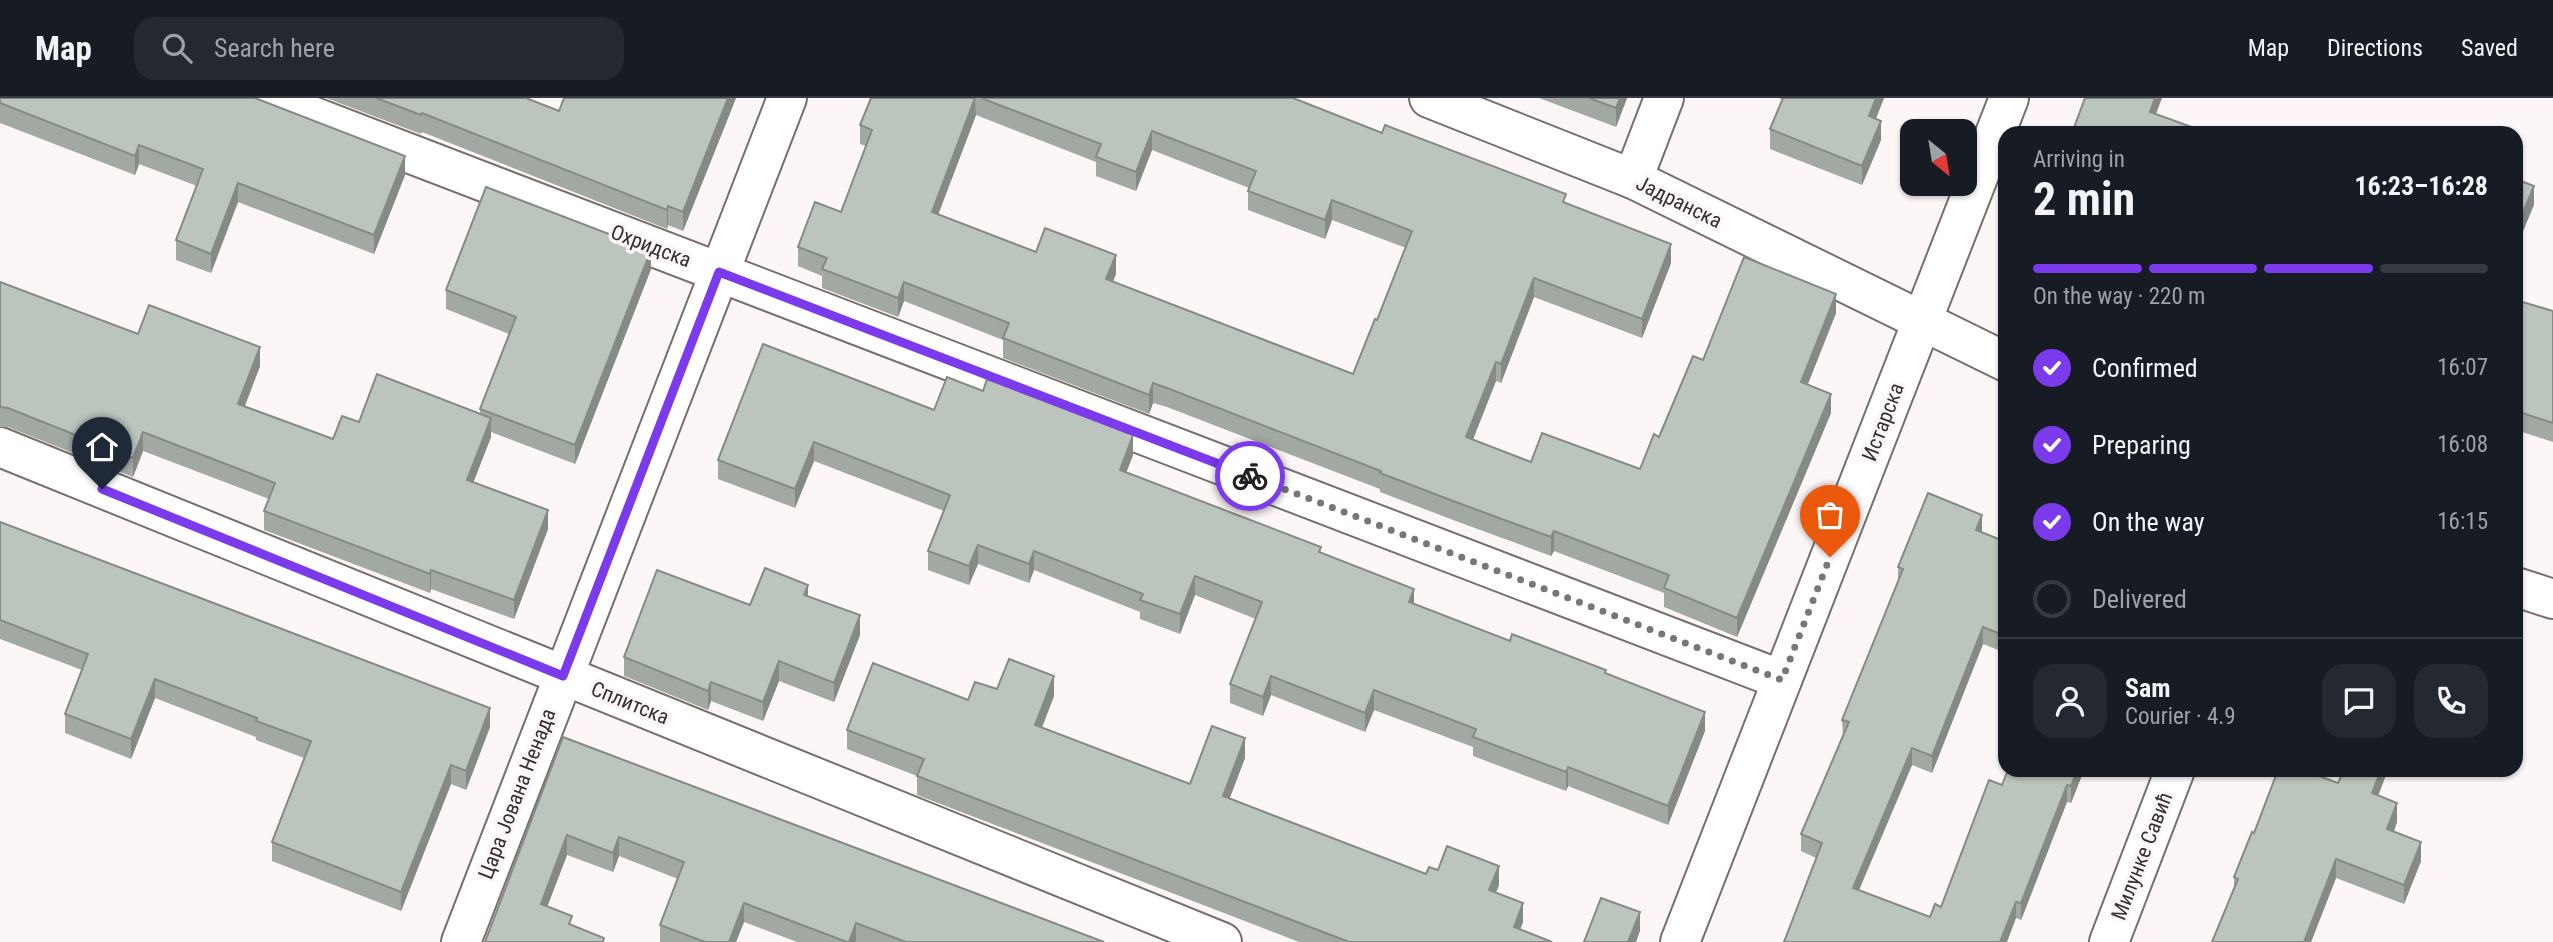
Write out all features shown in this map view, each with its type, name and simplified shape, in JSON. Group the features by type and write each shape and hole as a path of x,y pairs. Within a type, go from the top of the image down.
{"street":[{"name":"Охридска","path":"265,98 1782,680"},
{"name":"Цара Јована Ненада","path":"460,942 787,98"},
{"name":"Јадранска","path":"1429,98 1633,179 1998,358"},
{"path":"1633,179 1664,98"},
{"name":"Истарска","path":"1998,126 2009,98"},
{"name":"Истарска","path":"1680,942 1998,127"},
{"name":"Сплитска","path":"0,447 1222,942"},
{"path":"2523,589 2553,599"},
{"name":"Милунке Савић","path":"2109,942 2172,777"}],"building":[{"path":"0,98 255,98 405,156 374,235 238,183 211,254 176,240 203,169 139,145 135,156 0,103"},
{"path":"376,98 526,98 559,111 564,98 728,98 683,212 668,206 667,210 422,113 421,115"},
{"path":"871,98 975,98 932,212 1036,252 1045,228 1116,255 1106,279 1353,374 1412,231 1332,200 1325,220 1248,191 1256,171 1152,131 1136,172 1096,157 1101,144 981,98 1293,98 1382,133 1385,125 1566,194 1563,202 1671,244 1642,319 1534,278 1501,364 1496,362 1466,437 1531,462 1542,433 1640,469 1654,434 1659,437 1693,356 1703,360 1744,257 1836,294 1801,382 1831,394 1737,618 1664,588 1669,575 1554,531 1551,537 1453,501 1153,383 1149,395 1003,338 1009,323 904,282 898,298 822,269 827,258 798,247 815,202 841,212 872,130 860,125"},
{"path":"1589,98 1620,98 1616,108"},
{"path":"1783,98 1876,98 1869,116 1881,121 1862,166 1770,129"},
{"path":"2085,98 2155,98 2150,112 2189,126 2075,126"},
{"path":"2523,182 2534,186 2523,212"},
{"path":"486,187 651,250 575,445 480,409 516,317 446,290"},
{"path":"0,282 138,334 149,305 260,347 238,404 333,439 342,416 359,422 377,374 491,418 467,480 548,510 514,600 431,570 430,574 264,511 275,483 143,432 133,458 0,407"},
{"path":"2523,302 2553,311 2553,423 2523,413"},
{"path":"763,344 934,410 947,377 983,391 987,379 1133,435 1120,470 1321,547 1319,552 1414,589 1409,602 1510,641 1512,634 1705,712 1668,806 1568,767 1566,772 1473,737 1476,729 1374,690 1365,713 1271,676 1263,697 1230,684 1262,602 1195,576 1180,614 1140,600 1143,594 1034,551 1029,564 978,545 969,566 928,551 950,495 814,442 795,489 718,460"},
{"path":"1928,493 1982,515 1976,530 1998,539 1998,633 1983,627 1932,756 1912,748 1853,888 1930,917 1935,904 1941,907 1989,780 2002,785 2005,777 2074,777 2071,786 2067,785 2021,903 2016,902 2000,942 1784,942 1822,843 1801,834 1849,722 1842,720 1903,569 1898,567"},
{"path":"0,522 490,708 466,771 451,765 401,892 272,842 311,741 155,679 131,739 65,714 88,654 0,620"},
{"path":"765,568 808,585 804,595 860,615 834,683 779,661 763,702 711,682 708,691 624,657 657,570 750,605"},
{"path":"1009,659 1054,676 1035,725 1190,784 1212,726 1245,738 1223,796 1426,874 1429,867 1438,870 1447,846 1499,866 1489,890 1523,903 1514,927 1552,942 1349,942 917,776 924,759 847,730 873,663 968,700 975,682 997,689"},
{"path":"563,737 1104,942 906,942 856,923 847,942 744,903 729,942 705,942 660,925 684,862 619,837 613,853 567,835 541,904 572,916 569,924 604,938 603,942 485,942"},
{"path":"2275,777 2322,777 2338,783 2341,777 2378,777 2372,793 2397,803 2387,829 2421,842 2404,885 2336,859 2304,942 2212,942 2238,879 2234,877 2252,832 2254,833"},
{"path":"1601,898 1640,912 1628,942 1584,942"}],"way so far":[{"path":"1250,476 1782,680 1830,557"}],"route":[{"path":"102,489 563,676 719,272 1250,476"}]}
